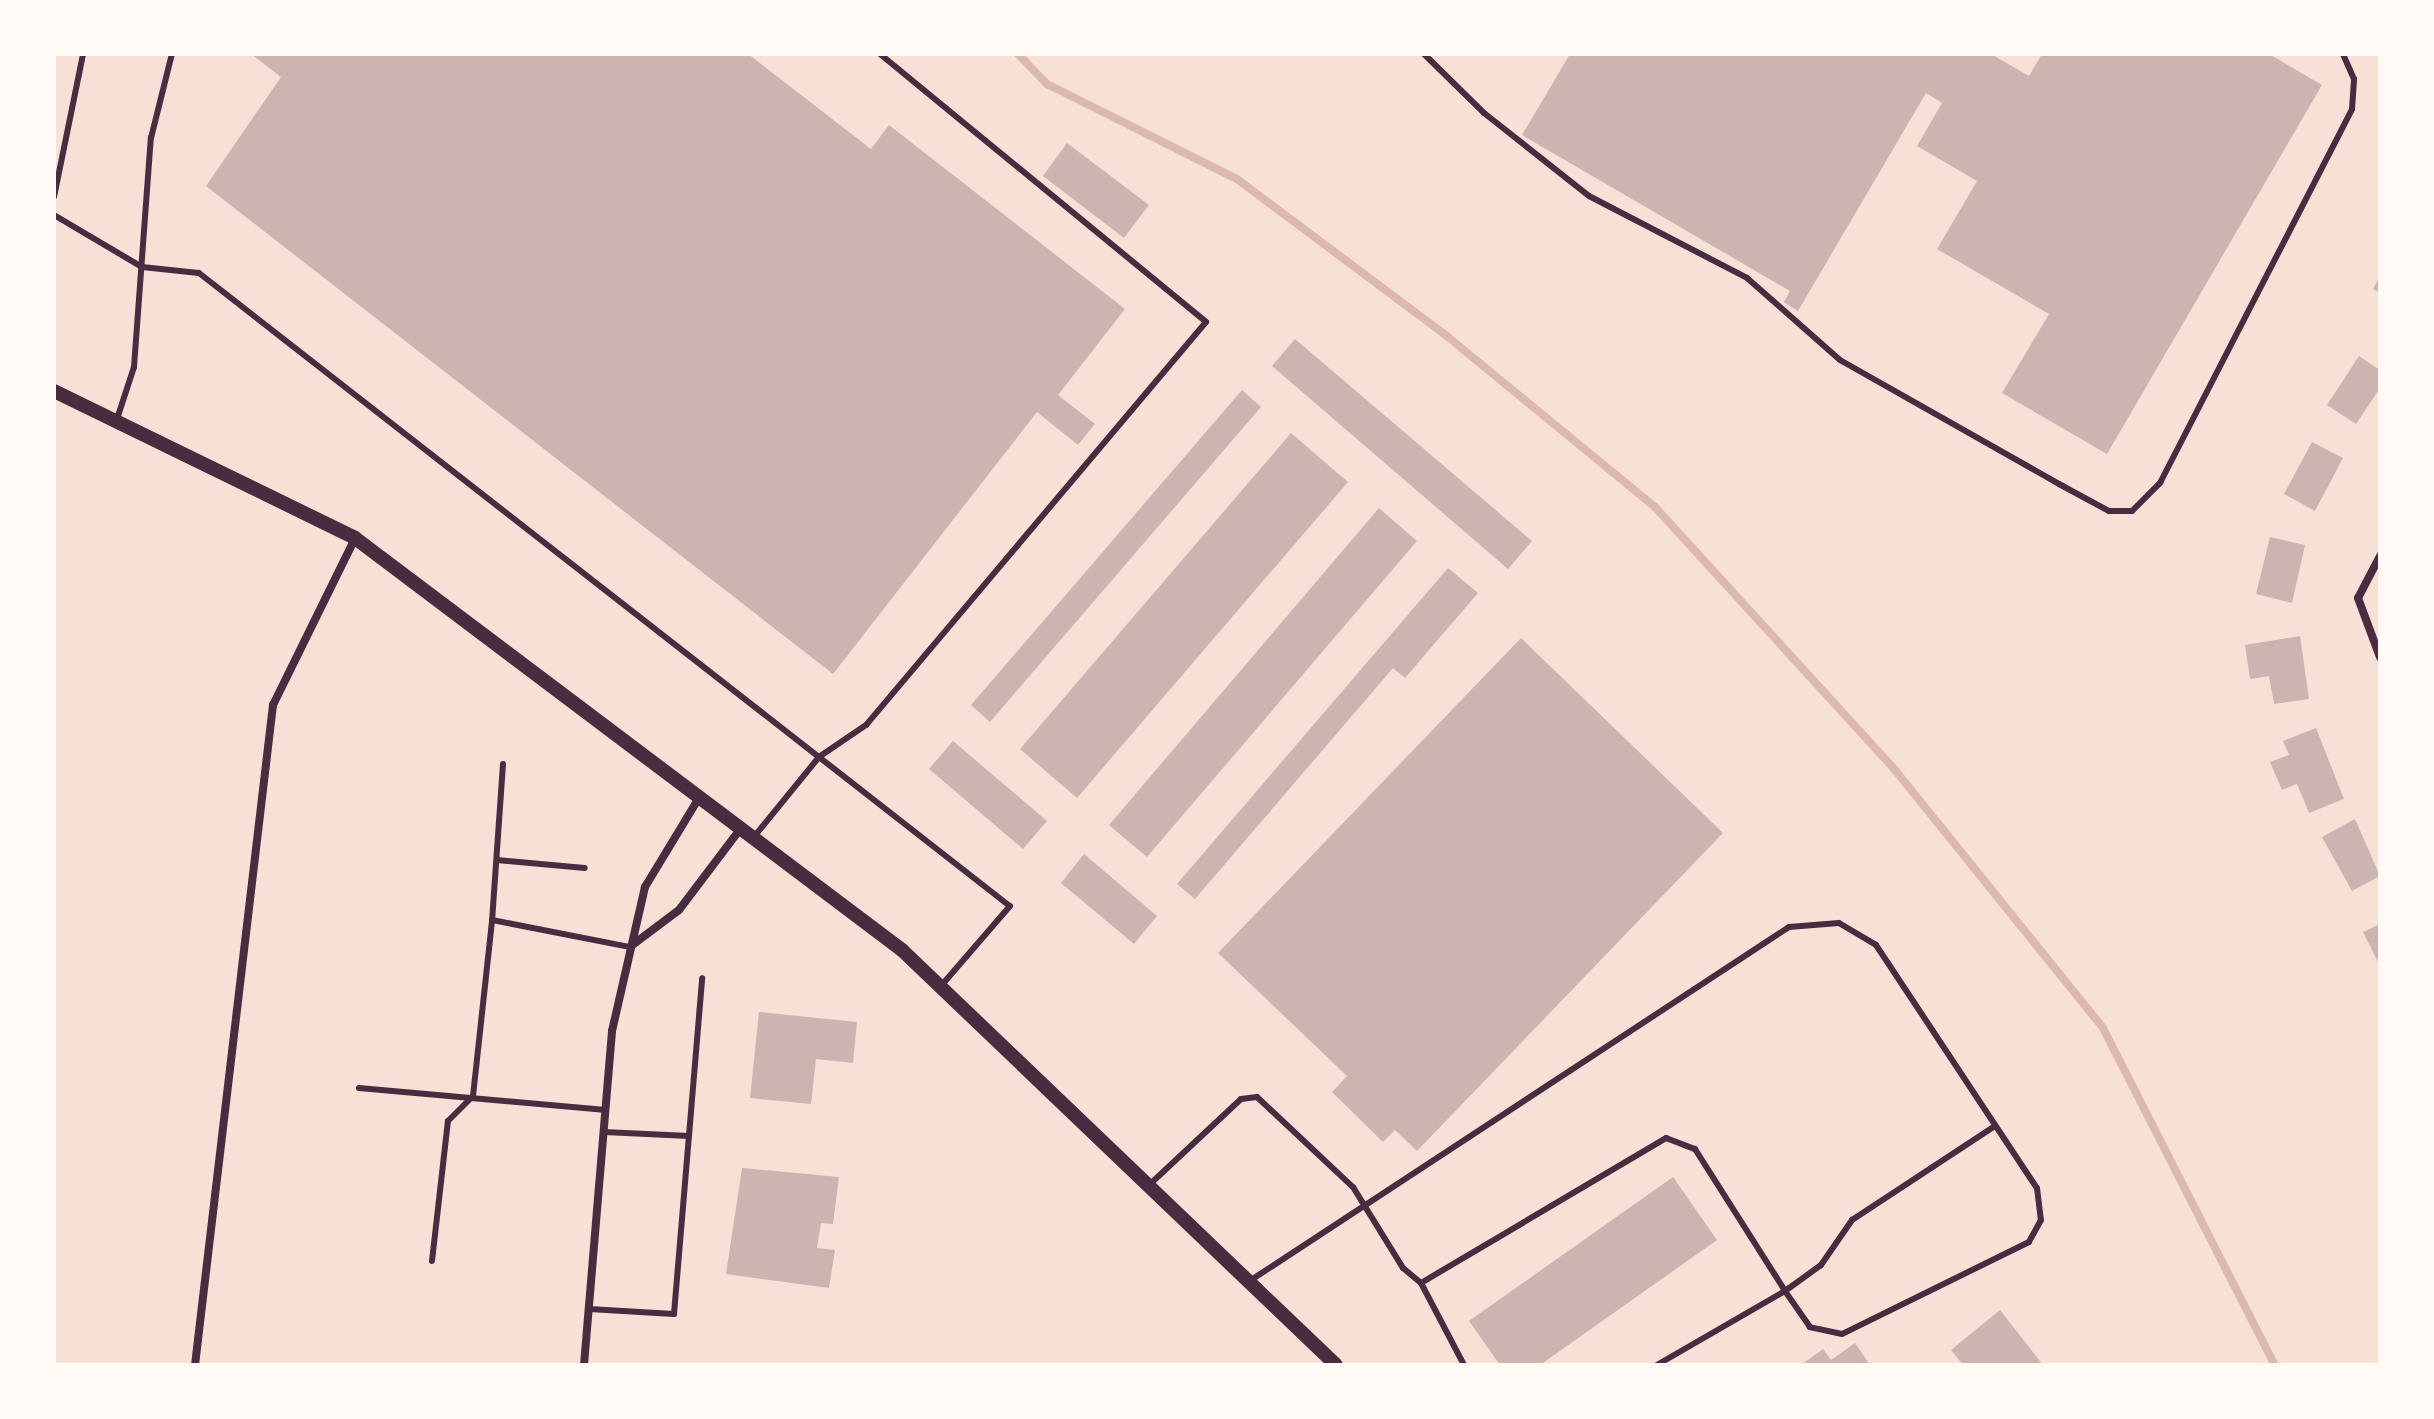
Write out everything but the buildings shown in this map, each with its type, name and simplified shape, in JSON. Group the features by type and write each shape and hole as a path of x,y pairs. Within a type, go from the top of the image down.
{"street":[{"path":"54,391 355,538 741,828 940,987 1336,1365"},
{"path":"195,1365 273,705 355,538"},
{"path":"2380,556 2358,598 2380,657"},
{"path":"584,1365 606,1110 630,947 645,887 699,798"},
{"path":"630,947 679,910 741,828"}],"lane":[{"path":"54,197 83,54"},
{"path":"116,423 134,367 151,138 172,54"},
{"path":"753,838 819,757 866,725 1206,322 880,54"},
{"path":"1424,54 1484,113 1589,196 1747,278 1840,360 2109,511 2132,511 2160,483 2203,406 2352,109 2354,79 2343,54"},
{"path":"54,215 142,267 199,273 1010,906 940,987"},
{"path":"432,1261 448,1121 473,1096 492,920 503,764"},
{"path":"497,860 585,868"},
{"path":"492,920 630,947"},
{"path":"1248,1282 1789,927 1839,923 1876,945 2037,1188 2041,1220 2029,1242 1842,1334 1810,1327 1695,1149 1666,1138 1421,1283"},
{"path":"589,1309 674,1314 702,978"},
{"path":"359,1088 606,1110"},
{"path":"1148,1186 1241,1099 1257,1097 1353,1187 1403,1268 1421,1283 1464,1365"},
{"path":"1657,1365 1785,1291 1821,1265 1852,1220 1995,1126"},
{"path":"604,1132 689,1136"}],"waterway":[{"path":"1018,54 1047,84 1237,179 1448,337 1655,507 1895,770 2103,1028 2275,1365"}]}
